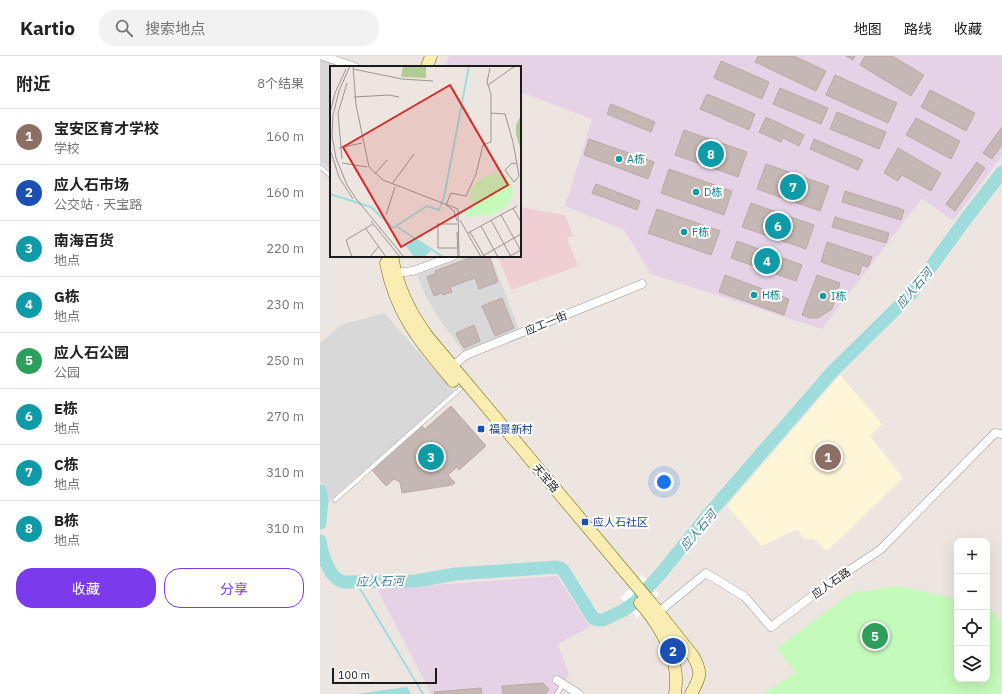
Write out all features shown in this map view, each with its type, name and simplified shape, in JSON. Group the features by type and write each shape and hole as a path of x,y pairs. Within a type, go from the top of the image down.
{"street":[{"path":"323,56 352,66"},
{"path":"427,66 431,56"},
{"path":"436,66 439,56"},
{"name":"天宝路","path":"385,257 390,283 399,306 411,329 429,353 632,586"},
{"name":"天宝路","path":"392,257 402,292 410,309 428,337 652,611 680,640 698,665 700,673 699,680 691,694"},
{"path":"396,273 417,270 450,257"},
{"name":"应工一街","path":"452,367 466,355 642,284"},
{"name":"应人石路","path":"652,611 706,573 745,597 770,627 831,582 880,550 996,433 1002,434"},
{"name":"天宝路","path":"652,611 670,651 675,667 675,694"},
{"path":"560,682 579,694"}],"lane":[{"path":"320,167 330,175"},
{"path":"335,500 460,389"},
{"path":"557,694 560,682"}],"shaded area":[{"path":"449,56 1002,56 1002,156 953,221 922,198 822,329 651,274 624,230 565,206 592,119 521,92 521,66 445,66"},
{"path":"320,58 344,66 330,66 330,169 320,162"},
{"path":"521,207 565,215 573,236 567,238 578,266 511,290 498,257 521,257"},
{"path":"465,257 491,257 520,332 465,354 439,319 426,297 417,275"},
{"path":"384,313 454,392 327,503 320,479 320,343 341,325"},
{"path":"840,375 882,424 870,436 903,478 827,551 814,539 804,539 797,529 762,546 727,506"},
{"path":"557,576 590,627 558,644 569,674 558,694 431,694 377,589"}],"green space":[{"path":"898,586 954,598 954,682 990,682 990,608 1002,625 1002,694 762,694 796,673 777,648 851,593"}],"water":[{"path":"407,687 411,694 355,694"}],"pier":[{"path":"642,575 659,594 637,618 621,598"}],"building":[{"path":"758,56 794,56 826,71 816,91 755,62"},
{"path":"846,56 855,56 853,60"},
{"path":"865,56 892,56 924,75 911,96 860,65"},
{"path":"721,61 769,82 762,99 714,78"},
{"path":"835,75 897,103 888,123 826,95"},
{"path":"780,88 828,108 821,124 773,104"},
{"path":"930,90 975,113 966,131 921,107"},
{"path":"707,94 755,114 749,130 700,109"},
{"path":"611,104 655,122 651,132 607,114"},
{"path":"837,112 886,132 879,149 830,129"},
{"path":"766,117 804,135 799,146 783,138 781,142 759,132"},
{"path":"916,118 960,141 951,159 906,135"},
{"path":"1002,127 1002,145 992,159 983,153"},
{"path":"684,130 747,152 738,177 675,155"},
{"name":"A栋","path":"589,139 654,162 648,179 584,155"},
{"path":"814,139 863,160 858,170 810,149"},
{"path":"898,148 941,173 931,191 902,175 898,181 884,173"},
{"path":"977,162 985,168 955,211 946,204"},
{"path":"766,164 829,186 820,211 757,189"},
{"name":"D栋","path":"669,169 732,191 724,215 661,193"},
{"path":"596,184 640,201 637,210 592,193"},
{"path":"845,191 904,210 901,220 842,202"},
{"path":"751,203 814,225 806,249 742,227"},
{"name":"F栋","path":"657,209 720,231 711,255 648,233"},
{"path":"835,217 889,233 886,243 832,227"},
{"path":"737,241 802,265 796,281 731,258"},
{"path":"827,242 872,257 868,267 862,265 859,275 821,262"},
{"path":"472,257 489,257 498,282 479,289 475,278 450,287 452,292 434,296 427,277 436,273 435,271"},
{"name":"H栋","path":"725,275 789,299 784,315 719,292"},
{"name":"I栋","path":"817,275 840,283 832,309 818,318 810,318 802,315"},
{"path":"502,298 514,328 495,336 482,306"},
{"path":"474,325 480,341 464,348 456,333"},
{"path":"451,406 486,446 459,470 457,467 448,475 455,483 452,485 402,493 400,482 394,479 386,486 372,470 422,426 425,429"},
{"path":"543,683 549,689 546,694 503,694 502,686"},
{"path":"481,688 482,694 435,694 434,692"}],"waterway":[{"name":"应人石河","path":"320,541 324,559 330,571 338,580 343,582 416,581 455,574 557,567 562,569 565,573 593,618 603,620 624,610 635,602 662,572 707,516 831,373 912,293 1002,172"},
{"name":"应人石河","path":"320,491 322,500 320,523"},
{"path":"356,582 423,694"}],"place":[{"name":"B栋","path":"711,154"},
{"name":"A栋","path":"619,159"},
{"name":"C栋","path":"793,187"},
{"name":"D栋","path":"696,192"},
{"name":"E栋","path":"778,226"},
{"name":"F栋","path":"684,232"},
{"name":"G栋","path":"767,261"},
{"name":"H栋","path":"754,295"},
{"name":"I栋","path":"823,296"},
{"name":"福景新村","path":"481,429"},
{"name":"南海百货","path":"431,457"},
{"name":"宝安区育才学校","path":"828,457"},
{"name":"应人石社区","path":"585,522"},
{"name":"应人石公园","path":"875,636"},
{"name":"应人石市场","path":"673,651"}]}
